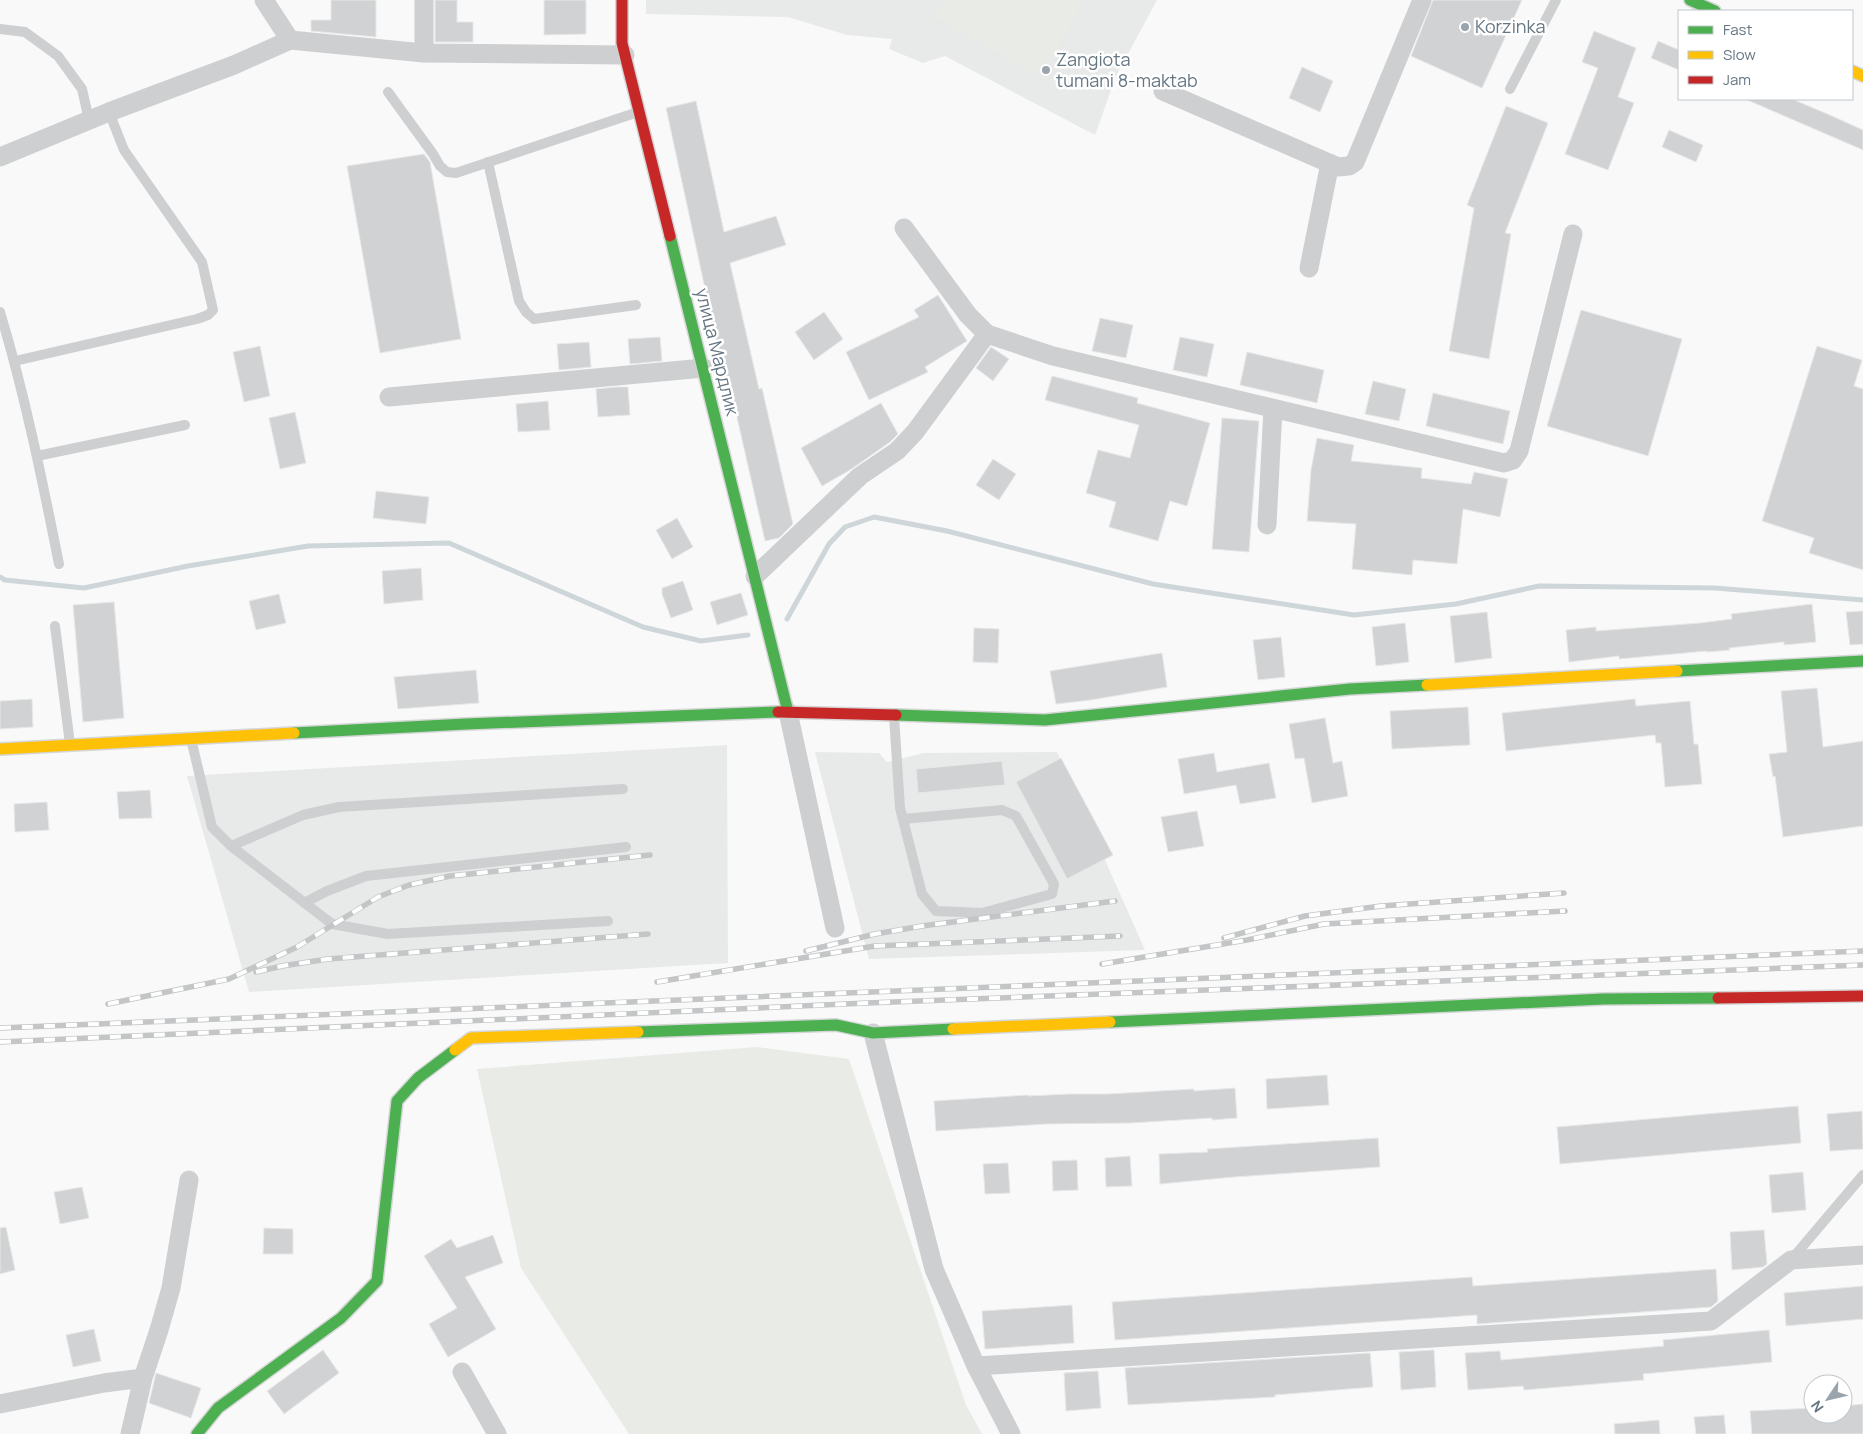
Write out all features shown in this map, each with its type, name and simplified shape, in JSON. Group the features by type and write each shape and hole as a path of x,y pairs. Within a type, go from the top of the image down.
{"street":[{"path":"264,0 290,40"},
{"path":"424,0 424,53"},
{"name":"улица Мардлик","path":"622,0 622,43 788,712"},
{"path":"1163,91 1338,167 1349,166 1355,162 1422,0"},
{"path":"1690,0 1713,10"},
{"path":"0,158 109,112 234,65 290,40 424,53 625,55"},
{"path":"1309,268 1330,163"},
{"path":"904,228 968,315 987,334 1053,356 1504,463 1513,460 1519,452 1572,234"},
{"path":"755,576 860,476 897,450 915,432 987,334"},
{"path":"390,397 704,368"},
{"path":"1267,525 1273,408"},
{"path":"0,748 466,724 788,712 1045,720 1350,689 1863,661"},
{"path":"788,712 835,928"},
{"path":"197,1434 218,1408 341,1318 377,1281 397,1101 418,1078 471,1038 836,1025 873,1033 1602,999 1863,996"},
{"path":"873,1033 934,1268 976,1366 1012,1434"},
{"path":"130,1434 143,1378 160,1330 171,1288 189,1180"},
{"path":"976,1366 1711,1321 1791,1260 1863,1255"},
{"path":"462,1372 497,1434"},
{"path":"0,1404 143,1378"}],"lane":[{"path":"1510,89 1556,0"},
{"path":"0,29 25,32 58,56 82,90 89,120"},
{"path":"388,92 440,166 447,172 456,173 639,112"},
{"path":"15,361 197,319 208,315 213,310 202,262 124,150 109,112"},
{"path":"488,162 519,301 526,312 534,319 636,305"},
{"path":"0,312 15,361 59,564"},
{"path":"37,456 185,426"},
{"path":"55,626 70,744"},
{"path":"894,716 900,808 922,894 936,911 982,913 1052,894 1054,884 1016,816 1002,810 903,819"},
{"path":"190,738 212,827 231,846 332,924 388,934 608,921"},
{"path":"231,846 303,815 339,807 622,789"},
{"path":"304,903 327,891 366,876 626,847"},
{"path":"1791,1260 1863,1175"}],"shaded area":[{"name":"Zangiota tumani 8-maktab","path":"646,0 1157,0 1116,76 1095,135 945,56 923,63 889,49 892,39 847,35 788,17 646,14"},
{"path":"944,0 1085,0 1041,78 934,17"},
{"path":"727,745 728,963 249,992 187,776"},
{"path":"815,752 879,753 887,762 924,753 1057,752 1145,950 869,959"},
{"path":"757,1047 849,1059 966,1405 982,1434 629,1434 521,1268 477,1069"}],"building":[{"path":"331,0 376,0 376,37 311,31 311,20 331,20"},
{"path":"435,0 457,0 457,22 473,22 473,42 435,42"},
{"path":"544,0 586,0 586,34 544,35"},
{"name":"Korzinka","path":"1433,0 1522,0 1482,88 1411,56"},
{"path":"1594,31 1636,48 1618,97 1634,103 1608,170 1565,154 1598,68 1582,62"},
{"path":"1658,41 1678,50 1678,70 1651,58"},
{"path":"1302,67 1333,81 1320,112 1289,98"},
{"path":"1747,100 1794,100 1832,116 1863,130 1863,150"},
{"path":"696,101 724,232 776,216 786,245 730,263 759,389 762,388 793,524 779,538 765,541 729,382 726,383 715,335 666,108"},
{"path":"1506,106 1548,123 1505,233 1511,234 1489,359 1449,351 1474,208 1467,205"},
{"path":"1669,130 1703,145 1696,162 1662,147"},
{"path":"424,154 430,162 461,339 380,353 347,166"},
{"path":"938,295 967,341 925,367 928,372 869,400 846,352 919,317 914,310"},
{"path":"1581,310 1682,339 1648,456 1547,426"},
{"path":"824,312 843,339 814,360 795,332"},
{"path":"1100,318 1133,325 1126,358 1092,351"},
{"path":"660,337 662,361 630,364 628,339"},
{"path":"1180,337 1214,344 1207,377 1173,370"},
{"path":"589,342 591,367 559,370 557,344"},
{"path":"260,346 270,396 244,402 233,352"},
{"path":"1817,346 1862,360 1854,386 1863,389 1863,570 1809,553 1814,538 1762,521"},
{"path":"991,347 1009,359 993,381 976,368"},
{"path":"1247,352 1324,370 1317,403 1240,385"},
{"path":"1052,376 1138,398 1137,403 1210,423 1187,506 1170,501 1158,541 1109,527 1116,502 1086,493 1098,450 1130,458 1139,425 1045,400"},
{"path":"1373,381 1406,389 1399,421 1365,414"},
{"path":"628,387 630,415 598,417 596,389"},
{"path":"1433,393 1510,411 1503,444 1426,426"},
{"path":"548,401 550,430 518,432 516,404"},
{"path":"881,403 898,434 890,442 850,470 822,486 801,448"},
{"path":"295,412 306,463 280,469 269,418"},
{"path":"1222,418 1259,421 1249,552 1212,549"},
{"path":"1317,438 1354,445 1351,461 1422,468 1421,478 1471,484 1474,472 1508,479 1500,517 1463,509 1457,564 1413,560 1412,575 1352,569 1356,524 1307,521 1311,470"},
{"path":"993,459 1016,474 999,500 976,485"},
{"path":"376,491 429,497 426,524 373,518"},
{"path":"677,518 693,547 672,559 656,530"},
{"path":"421,568 423,600 384,604 382,571"},
{"path":"683,581 693,610 671,618 662,594 662,588"},
{"path":"741,593 748,615 717,625 710,602"},
{"path":"279,594 286,623 256,630 249,601"},
{"path":"114,602 124,718 83,722 73,605"},
{"path":"1812,604 1816,642 1784,645 1784,642 1729,648 1730,650 1619,659 1619,656 1569,662 1566,630 1596,627 1596,631 1700,623 1732,619 1731,614"},
{"path":"1863,611 1863,644 1850,645 1846,612"},
{"path":"1487,612 1492,658 1455,663 1450,616"},
{"path":"1405,623 1409,662 1376,666 1372,627"},
{"path":"974,628 999,629 998,663 973,662"},
{"path":"1281,637 1285,677 1258,680 1253,640"},
{"path":"1162,653 1167,687 1056,704 1050,671"},
{"path":"476,670 479,703 398,709 394,677"},
{"path":"1817,688 1823,747 1863,741 1863,826 1783,837 1775,776 1773,777 1769,754 1787,752 1781,691"},
{"path":"32,699 33,727 0,729 0,701"},
{"path":"1635,699 1636,706 1690,701 1694,744 1698,744 1702,784 1665,787 1661,743 1656,743 1655,735 1506,751 1502,713"},
{"path":"1468,707 1470,745 1392,749 1390,711"},
{"path":"1325,718 1333,763 1342,761 1348,796 1312,803 1304,758 1295,759 1289,724"},
{"path":"1214,753 1217,772 1269,763 1276,798 1240,804 1236,785 1184,794 1178,759"},
{"path":"1061,758 1113,855 1067,879 1016,782"},
{"path":"1002,761 1005,785 918,793 916,769"},
{"path":"150,790 152,818 119,819 117,792"},
{"path":"47,802 49,830 15,832 14,804"},
{"path":"1197,811 1204,846 1168,852 1161,817"},
{"path":"1327,1075 1329,1105 1267,1109 1266,1079"},
{"path":"1235,1088 1237,1118 1131,1123 1046,1124 936,1131 934,1101 1028,1095 1108,1094"},
{"path":"1798,1106 1801,1143 1560,1164 1557,1127"},
{"path":"1862,1111 1863,1149 1830,1151 1827,1114"},
{"path":"1378,1138 1380,1167 1160,1184 1159,1154 1208,1152 1207,1149"},
{"path":"1130,1156 1132,1186 1106,1187 1105,1158"},
{"path":"1077,1160 1078,1190 1053,1191 1052,1161"},
{"path":"1008,1163 1010,1193 985,1194 983,1164"},
{"path":"1803,1172 1806,1210 1772,1213 1769,1175"},
{"path":"82,1187 89,1218 60,1224 54,1192"},
{"path":"6,1227 15,1270 0,1274 0,1228"},
{"path":"264,1228 293,1229 293,1254 263,1254"},
{"path":"1764,1230 1767,1264 1763,1267 1732,1270 1730,1232"},
{"path":"493,1235 503,1263 465,1277 496,1329 448,1357 429,1324 457,1308 424,1256 451,1239 457,1248"},
{"path":"1716,1269 1718,1301 1711,1307 1477,1324 1477,1315 1115,1340 1112,1302 1472,1277 1473,1286"},
{"path":"1863,1286 1863,1319 1786,1326 1784,1293"},
{"path":"1072,1305 1074,1343 985,1349 982,1311"},
{"path":"94,1329 101,1361 73,1367 66,1335"},
{"path":"1769,1330 1772,1362 1643,1374 1644,1380 1524,1390 1523,1386 1468,1390 1465,1353 1500,1351 1501,1360 1664,1346 1663,1340"},
{"path":"323,1350 339,1373 284,1414 267,1391"},
{"path":"1434,1350 1436,1387 1401,1390 1399,1352"},
{"path":"1370,1353 1373,1387 1275,1395 1275,1397 1128,1405 1125,1368"},
{"path":"1098,1371 1101,1408 1066,1411 1064,1373"},
{"path":"156,1373 201,1388 191,1418 149,1403"},
{"path":"1863,1404 1863,1434 1752,1434 1750,1411 1803,1408 1803,1424 1853,1424 1853,1405"},
{"path":"1724,1415 1726,1434 1696,1434 1694,1417"},
{"path":"1659,1420 1660,1434 1615,1434 1614,1424"}],"waterway":[{"path":"787,619 829,544 845,527 874,517 947,531 1153,584 1354,615 1456,604 1539,586 1715,588 1863,600"},
{"path":"0,577 5,580 84,588 188,566 308,546 449,543 643,627 701,641 748,635"}],"railway":[{"path":"108,1004 229,979 297,947 378,897 409,885 450,876 650,855"},
{"path":"1224,938 1305,916 1381,906 1564,893"},
{"path":"806,951 875,934 922,926 1115,901"},
{"path":"1102,964 1247,940 1324,924 1565,911"},
{"path":"256,972 328,959 648,934"},
{"path":"657,982 875,946 1120,936"},
{"path":"0,1028 1863,951"},
{"path":"0,1042 867,1003 1863,965"}],"traffic: fast":[{"path":"1690,0 1713,10"},
{"path":"670,236 788,712"},
{"path":"1677,671 1863,661"},
{"path":"896,715 1045,720 1350,689 1427,685"},
{"path":"294,733 466,724 778,712"},
{"path":"1110,1022 1603,999 1718,998"},
{"path":"638,1032 836,1025 873,1033 953,1029"},
{"path":"197,1434 218,1408 341,1318 377,1281 397,1101 418,1078 455,1050"}],"traffic: slow":[{"path":"1853,71 1863,76"},
{"path":"1427,685 1677,671"},
{"path":"0,749 294,733"},
{"path":"953,1029 1110,1022"},
{"path":"455,1050 471,1038 638,1032"}],"traffic: jam":[{"path":"622,0 622,43 670,236"},
{"path":"778,712 896,715"},
{"path":"1718,998 1863,996"}],"place":[{"name":"Korzinka","path":"1465,27"},
{"name":"Zangiota tumani 8-maktab","path":"1046,70"}]}
